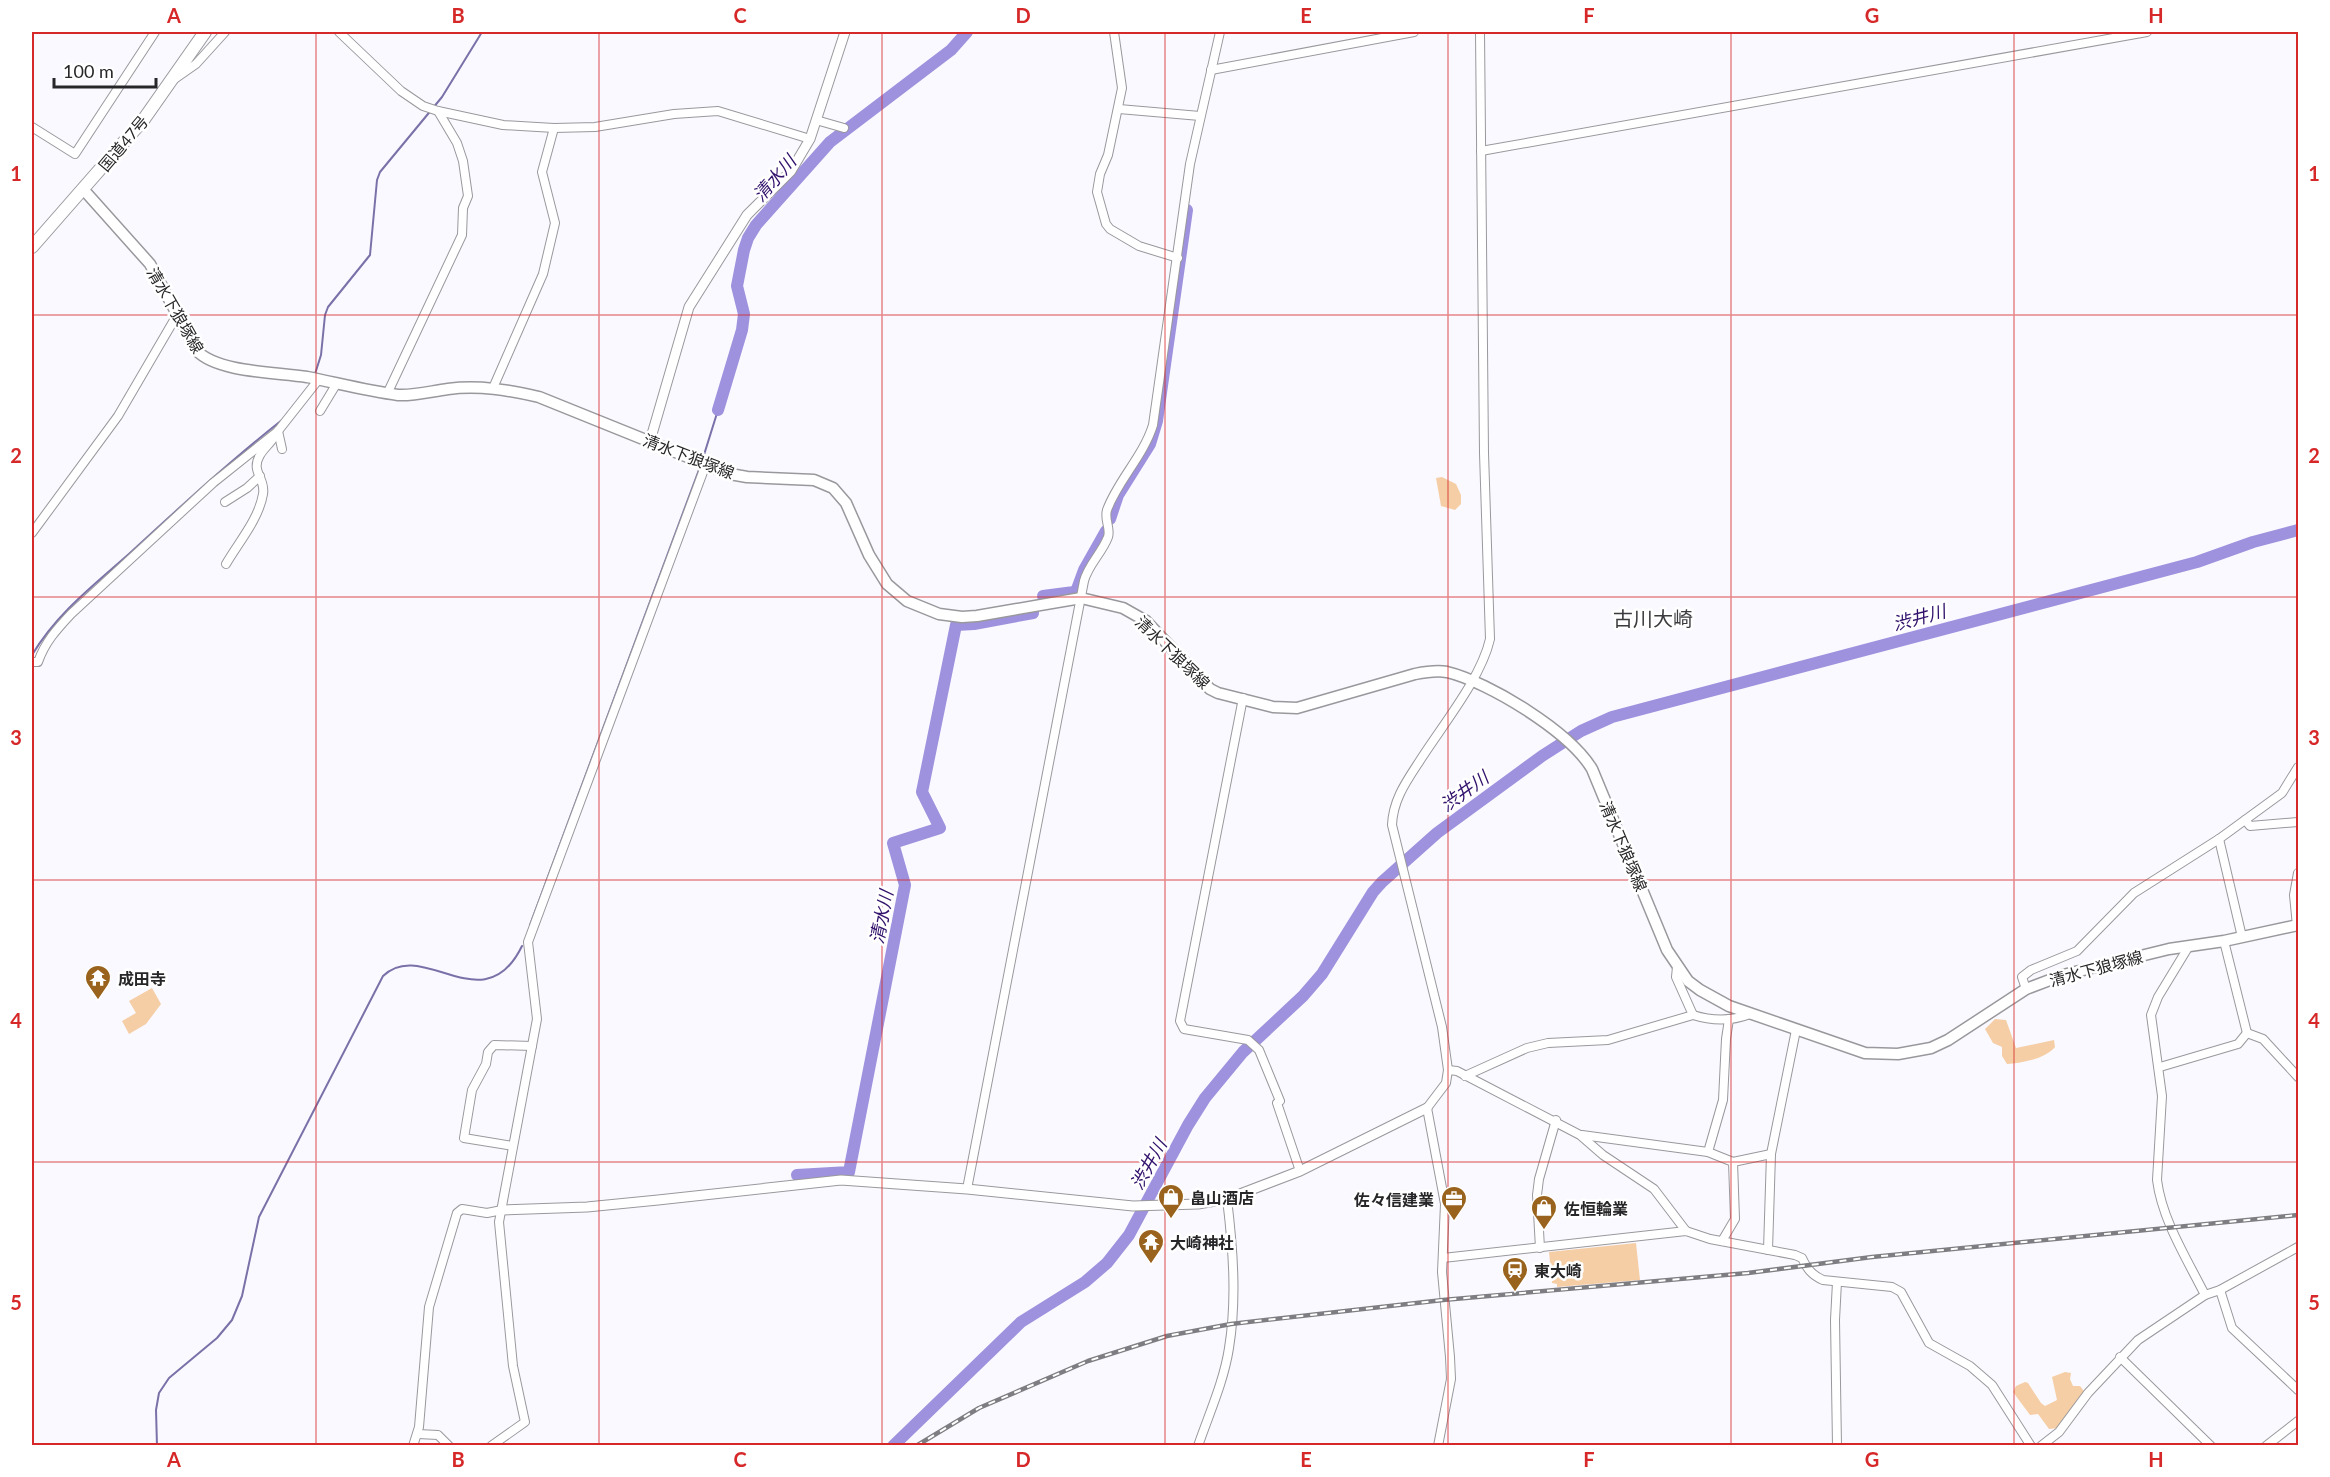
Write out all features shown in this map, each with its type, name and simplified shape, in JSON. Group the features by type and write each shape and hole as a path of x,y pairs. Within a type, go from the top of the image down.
{"highway":[{"name":"国道47号","path":"32,247 144,119 205,32"}],"main road":[{"name":"清水下狼塚線","path":"83,189 144,256 197,351 204,358 216,363 398,395 450,389 493,388 539,397 730,474 814,480 833,488 846,503 878,573 896,593 921,608 939,614 962,617 1082,598 1123,608 1146,621 1210,688 1218,693 1273,707 1297,708 1434,671 1447,672 1502,695 1567,741 1585,758 1592,769 1667,950 1688,981 1700,990 1750,1014 1865,1053 1881,1055 1913,1053 1948,1040 2026,989 2063,975 2169,948 2224,941 2298,926"}],"street":[{"path":"32,127 73,154 77,152 154,32"},
{"path":"171,81 196,64 225,32"},
{"path":"339,32 401,91 423,106 434,110 503,125 554,128 595,127 674,114 718,111 810,139"},
{"path":"650,441 689,307 747,215 791,171 810,139 845,32"},
{"path":"1114,32 1123,79 1119,109 1108,155 1096,187 1106,224 1138,246 1178,258"},
{"path":"967,1189 1086,573 1108,536 1106,513 1144,448 1153,425 1190,164 1220,32"},
{"path":"1212,70 1414,32"},
{"path":"413,1446 418,1434 429,1307 457,1213 462,1209 487,1213 502,1210 587,1207 841,1180 967,1189 1137,1206 1198,1204 1227,1199 1300,1171 1427,1108 1446,1083 1448,1070 1442,1027 1392,825 1400,791 1471,681 1487,652 1491,625 1487,588 1480,32"},
{"path":"1480,151 2147,32"},
{"path":"1119,109 1200,116"},
{"path":"388,392 462,235 463,208 468,196 464,161 457,143 434,110"},
{"path":"816,120 844,128"},
{"path":"493,388 539,288 546,264 555,223 542,172 554,128"},
{"path":"32,533 118,416 177,315"},
{"path":"225,564 255,516 262,498 263,487 256,469 256,462 315,379"},
{"path":"320,411 337,383"},
{"path":"278,431 282,449"},
{"path":"32,662 38,662 53,632 71,614 207,489 278,431"},
{"path":"491,1446 525,1422 513,1366 499,1222 537,1019 528,942 702,463"},
{"path":"225,502 242,492 260,476"},
{"path":"1243,699 1180,1021 1184,1029 1248,1040 1257,1047 1280,1101 1277,1102 1300,1171"},
{"path":"2026,989 2022,977 2031,970 2077,951 2134,893 2219,839 2282,793 2298,767"},
{"path":"2245,820 2250,826 2298,822"},
{"path":"2219,839 2242,937"},
{"path":"2298,873 2294,895 2298,926"},
{"path":"2224,941 2247,1033"},
{"path":"2189,946 2158,997 2151,1015 2160,1067 2163,1111 2157,1180 2158,1190 2170,1223 2205,1294"},
{"path":"1677,967 1676,977 1694,1015"},
{"path":"1465,1076 1527,1048 1548,1043 1608,1040 1694,1015 1714,1020 1750,1014"},
{"path":"1708,1152 1723,1100 1729,1019"},
{"path":"1768,1250 1771,1154 1797,1030"},
{"path":"2160,1067 2238,1044 2247,1033"},
{"path":"2247,1033 2263,1039 2298,1077"},
{"path":"513,1146 464,1138 472,1090 486,1064 490,1048 494,1045 532,1046"},
{"path":"1448,1070 1556,1120 1581,1135 1603,1155 1654,1189 1686,1231"},
{"path":"1427,1108 1445,1204 1443,1300 1451,1378 1438,1446"},
{"path":"1540,1248 1537,1196 1539,1179 1556,1120"},
{"path":"1581,1135 1708,1152 1733,1162 1771,1154"},
{"path":"1722,1241 1734,1219 1733,1162"},
{"path":"1198,1446 1224,1371 1229,1347 1234,1278 1227,1199"},
{"path":"1443,1258 1686,1231 1722,1241 1795,1255 1803,1258 1806,1267 1814,1276 1823,1281 1892,1287 1901,1292 1929,1343 1970,1366 1992,1385 2031,1446"},
{"path":"2041,1446 2059,1432 2088,1393 2138,1340 2205,1294 2220,1290 2298,1247"},
{"path":"1837,1282 1835,1320 1837,1446"},
{"path":"2220,1290 2232,1328 2298,1390"},
{"path":"2120,1357 2211,1446"},
{"path":"2266,1446 2298,1421"},
{"path":"418,1434 438,1435 448,1446"}],"shaded area":[{"path":"1442,477 1456,484 1461,495 1461,504 1455,510 1441,506 1436,478"},
{"path":"152,988 161,1004 146,1024 129,1034 122,1021 136,1013 129,1001"},
{"path":"1995,1019 2006,1020 2016,1048 2054,1040 2055,1047 2045,1055 2007,1064 2002,1056 2002,1047 1993,1043 1985,1029"},
{"path":"1636,1243 1640,1280 1557,1287 1557,1284 1552,1283 1549,1252"},
{"path":"2065,1372 2071,1373 2070,1379 2073,1386 2080,1386 2084,1391 2058,1428 2049,1429 2038,1414 2030,1415 2013,1392 2016,1386 2028,1383 2045,1406 2057,1400 2052,1377"}],"waterway":[{"path":"315,374 321,355 325,315 328,307 370,255 377,180 380,172 442,97 482,32"},
{"name":"清水川","path":"718,410 742,330 744,314 737,286 744,250 756,225 830,142 951,50 967,32"},
{"name":"清水川","path":"1110,519 1118,495 1150,444 1157,421 1187,210"},
{"path":"703,458 718,410"},
{"path":"32,655 53,626 77,600 205,485 282,420"},
{"path":"530,925 700,467"},
{"name":"渋井川","path":"893,1446 1021,1322 1085,1282 1107,1263 1129,1235 1205,1098 1243,1052 1303,996 1322,974 1373,892 1437,833 1542,756 1581,731 1612,717 2197,562 2253,542 2298,530"},
{"name":"清水川","path":"1043,596 1074,592 1077,589 1084,570 1106,531"},
{"name":"清水川","path":"797,1175 849,1172 905,885 893,843 940,828 922,792 956,625 1033,613"},
{"path":"157,1446 156,1410 159,1393 169,1378 217,1338 232,1320 242,1296 259,1217 383,976 399,967 416,966 453,976 472,979 490,978 507,968 522,946"}],"railway":[{"path":"916,1446 979,1408 1088,1361 1167,1336 1231,1324 1443,1300 1748,1273 1872,1257 2298,1215"}],"place":[{"name":"成田寺","path":"98,1001"},
{"name":"畠山酒店","path":"1171,1220"},
{"name":"佐々信建業","path":"1454,1222"},
{"name":"佐恒輪業","path":"1544,1231"},
{"name":"大崎神社","path":"1151,1265"},
{"name":"東大崎","path":"1515,1293"}],"district":[{"name":"古川大崎","path":"1653,618"}]}
